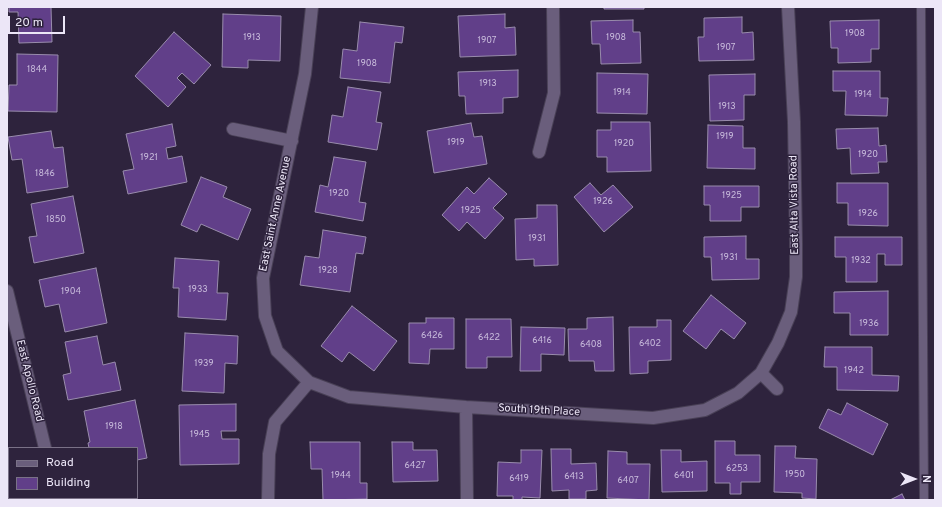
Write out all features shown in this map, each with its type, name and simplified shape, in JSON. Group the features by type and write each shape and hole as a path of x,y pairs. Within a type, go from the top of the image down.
{"street":[{"name":"East Saint Anne Avenue","path":"309,382 277,351 265,316 263,278 305,74 312,7"},
{"path":"539,152 554,93 553,7"},
{"name":"East Alta Vista Road","path":"761,373 778,343 791,312 796,277 794,122 788,7"},
{"name":"East Saint Anne Avenue","path":"233,129 292,141"},
{"name":"East Apollo Road","path":"7,291 45,447"},
{"path":"761,373 777,389"},
{"name":"South 19th Place","path":"309,382 349,397 466,407 653,418 705,410 738,393 761,373"},
{"path":"268,500 269,454 275,422 309,382"},
{"path":"466,407 467,500"}],"lane":[{"path":"922,7 924,500"}],"building":[{"path":"9,7 51,7 52,42 19,43 18,12 9,12"},
{"path":"604,7 644,7 644,9 604,9"},
{"path":"223,14 281,16 280,61 248,60 248,68 222,67"},
{"path":"505,14 505,28 515,27 516,55 460,57 458,16"},
{"path":"742,17 742,33 753,32 754,60 699,61 698,37 704,37 704,18"},
{"path":"633,20 633,32 640,32 641,63 601,64 600,44 592,44 591,21"},
{"path":"879,20 879,49 871,49 871,62 838,63 838,48 831,48 830,21"},
{"path":"360,22 404,27 402,43 395,42 390,83 340,78 343,49 357,51"},
{"path":"174,32 211,65 194,84 182,73 177,78 186,87 168,107 135,76"},
{"path":"17,54 58,55 57,112 8,111 9,85 17,85"},
{"path":"518,70 518,97 503,98 503,113 466,114 465,96 459,96 458,72"},
{"path":"833,71 880,71 880,98 888,98 887,116 845,115 846,91 833,91"},
{"path":"597,73 648,74 647,114 597,113"},
{"path":"755,74 755,95 744,95 744,120 710,121 709,75"},
{"path":"348,87 381,92 376,122 382,123 377,150 328,142 332,115 343,117"},
{"path":"611,122 650,122 651,171 607,172 607,157 597,157 597,130 611,130"},
{"path":"471,123 474,137 482,136 487,164 434,173 427,131"},
{"path":"172,124 176,146 166,148 168,159 182,156 187,182 128,194 123,171 134,169 126,134"},
{"path":"708,125 743,126 743,148 755,148 755,169 707,168"},
{"path":"878,128 879,146 886,145 887,162 878,162 879,173 851,174 850,148 837,149 836,129"},
{"path":"51,131 54,148 63,147 68,187 27,193 22,159 12,160 8,137"},
{"path":"334,157 366,162 359,202 366,203 363,221 315,212 320,185 328,187"},
{"path":"201,177 227,187 223,197 251,209 238,240 201,224 197,232 181,225"},
{"path":"489,178 507,194 493,208 504,218 485,239 467,222 459,231 442,215 467,187 474,194"},
{"path":"590,183 601,195 613,185 633,207 604,232 574,197"},
{"path":"837,183 888,183 888,226 848,225 848,203 837,203"},
{"path":"704,186 759,186 759,207 741,207 741,221 710,221 710,205 704,205"},
{"path":"73,196 84,253 34,263 29,237 37,236 31,204"},
{"path":"537,205 557,205 558,265 534,266 534,259 516,260 515,219 537,218"},
{"path":"323,230 366,237 363,254 356,253 350,292 300,285 305,256 319,258"},
{"path":"746,236 746,259 759,259 759,279 712,280 711,257 704,257 704,237"},
{"path":"835,237 902,237 902,265 885,265 885,254 877,254 877,282 846,282 846,257 835,257"},
{"path":"175,258 219,261 217,293 228,293 226,320 178,317 179,288 173,288"},
{"path":"96,268 107,323 65,332 59,304 45,307 39,280"},
{"path":"888,291 888,335 850,335 850,313 834,313 834,292"},
{"path":"711,295 746,323 734,339 721,329 706,349 683,331"},
{"path":"352,306 397,341 374,371 349,352 342,362 321,346"},
{"path":"613,317 614,371 595,371 594,361 569,361 568,329 587,329 587,318"},
{"path":"426,318 454,318 454,349 430,349 429,364 409,363 409,323 426,323"},
{"path":"466,319 511,319 512,357 487,357 487,368 466,368"},
{"path":"657,320 671,320 671,360 648,361 648,373 630,374 629,327 657,327"},
{"path":"521,327 565,328 564,355 541,354 541,371 520,371"},
{"path":"185,333 238,336 237,364 225,363 224,393 182,391"},
{"path":"97,336 103,365 115,362 121,390 68,400 63,375 71,373 65,342"},
{"path":"825,347 872,347 872,375 899,376 898,391 837,390 837,367 824,367"},
{"path":"135,400 147,458 138,460 138,447 89,447 88,443 90,442 84,411"},
{"path":"847,403 888,424 873,455 819,428 828,409 841,415"},
{"path":"236,404 236,431 221,431 222,439 239,439 239,464 180,465 179,405"},
{"path":"715,441 735,441 735,455 760,455 760,482 741,482 741,494 730,494 730,483 715,483"},
{"path":"310,442 360,442 360,483 367,483 367,499 323,500 322,469 311,469"},
{"path":"392,442 413,442 413,450 437,450 438,481 393,482"},
{"path":"775,446 796,446 795,458 817,459 816,499 802,498 802,493 774,492"},
{"path":"551,449 571,449 571,464 596,463 597,490 586,491 586,499 569,499 569,490 552,491"},
{"path":"521,450 542,450 540,498 522,497 522,500 513,500 513,496 497,496 498,462 521,463"},
{"path":"661,450 681,450 681,462 707,461 707,491 662,492"},
{"path":"608,451 627,452 627,464 650,464 649,500 607,498"},
{"path":"902,494 905,500 890,500"}]}
